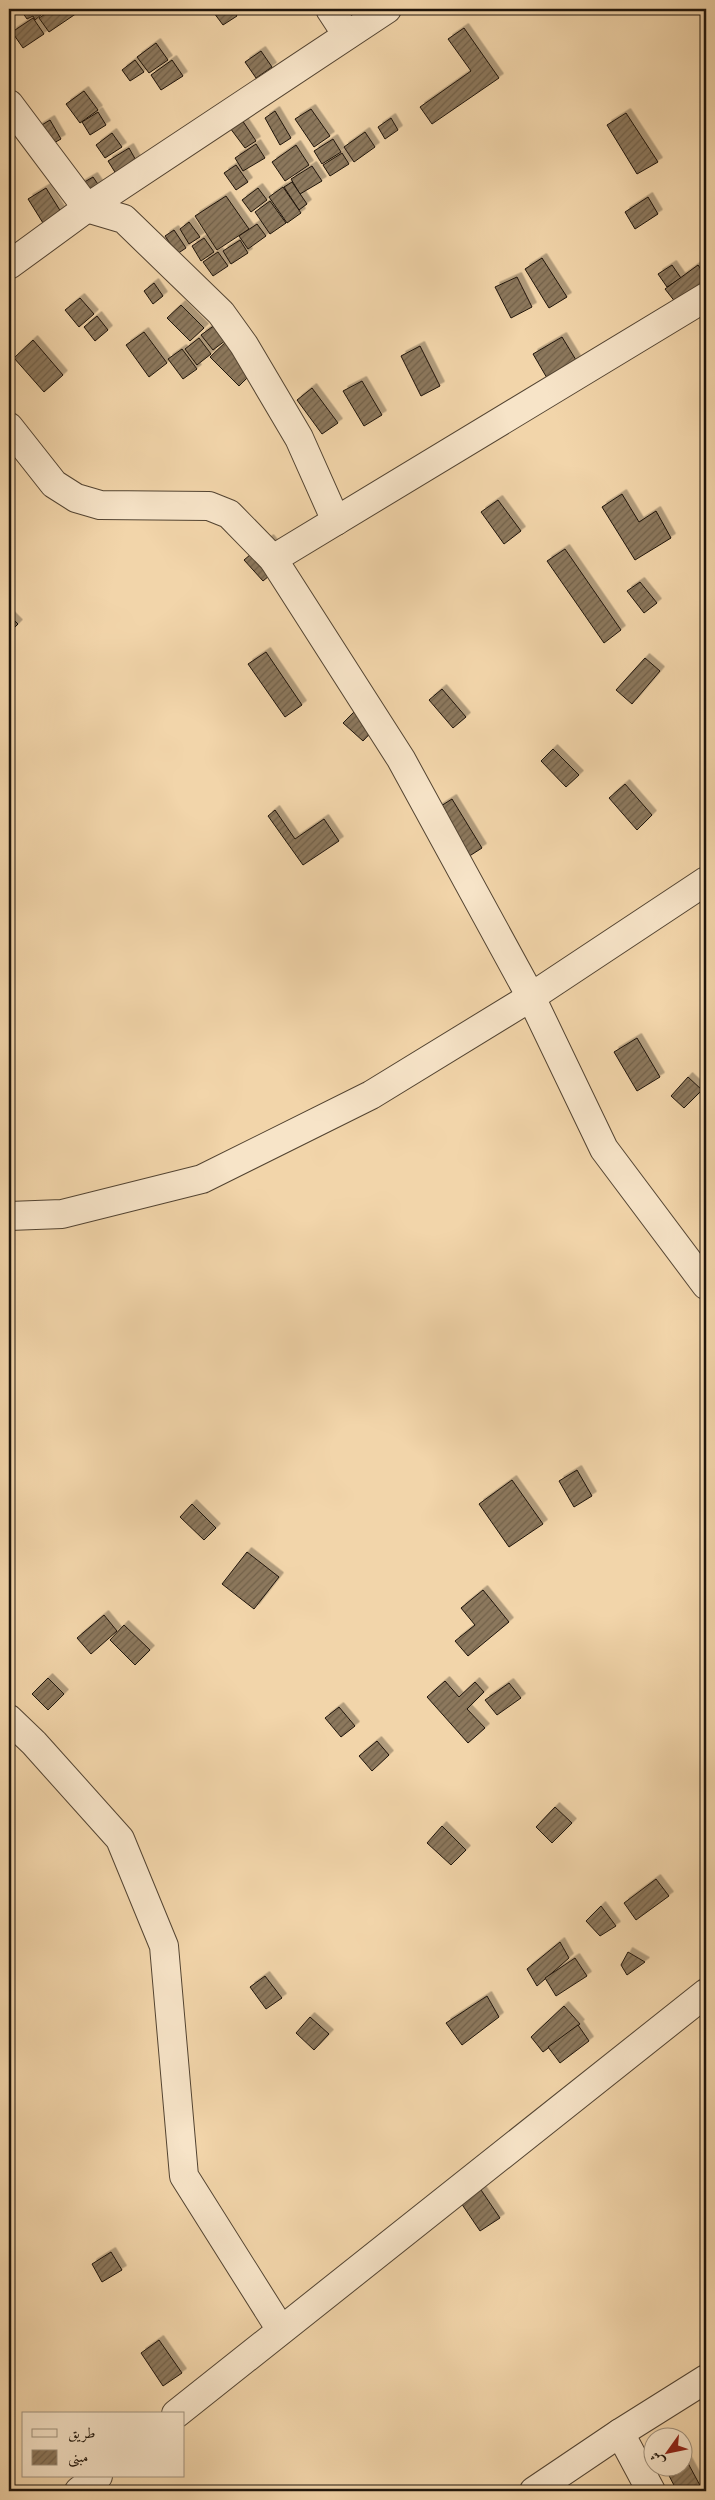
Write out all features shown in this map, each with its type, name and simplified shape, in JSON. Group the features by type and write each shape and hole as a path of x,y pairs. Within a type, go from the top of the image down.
{"street":[{"path":"330,9 347,34"},
{"path":"9,265 87,208 387,9"},
{"path":"9,104 87,208 124,219 222,312 244,345 299,438 336,521"},
{"path":"273,560 706,297"},
{"path":"9,427 54,484 76,498 100,505 208,506 229,514 273,560 401,759 531,997 604,1149 706,1285"},
{"path":"9,1216 62,1214 202,1179 371,1096 531,997 706,881"},
{"path":"9,1719 34,1743 120,1839 164,1946 184,2176 281,2330"},
{"path":"178,2412 706,1993"},
{"path":"534,2491 620,2433 706,2379"},
{"path":"620,2433 651,2491"},
{"path":"79,2491 95,2478"}],"building":[{"path":"20,9 39,9 42,14 35,20 33,16 27,19"},
{"path":"53,9 78,9 80,11 49,32 39,18"},
{"path":"211,9 232,9 237,16 223,25"},
{"path":"33,18 44,34 23,48 12,32"},
{"path":"464,28 499,78 432,124 420,107 471,71 448,39"},
{"path":"156,43 168,60 149,73 137,57"},
{"path":"261,51 272,67 256,78 245,62"},
{"path":"135,60 144,72 130,81 122,70"},
{"path":"172,60 183,76 161,90 151,75"},
{"path":"84,91 98,110 80,123 66,104"},
{"path":"311,109 330,136 314,147 295,119"},
{"path":"275,111 291,138 280,145 265,118"},
{"path":"98,112 106,125 90,135 82,122"},
{"path":"626,113 658,162 637,174 607,125"},
{"path":"391,118 398,130 385,139 378,127"},
{"path":"50,120 61,139 43,149 32,131"},
{"path":"242,120 256,141 245,148 230,128"},
{"path":"9,129 15,136 9,142"},
{"path":"365,132 375,147 354,162 344,147"},
{"path":"112,133 122,147 105,158 96,145"},
{"path":"333,139 341,152 322,164 314,151"},
{"path":"256,144 265,158 243,171 235,158"},
{"path":"296,145 309,165 285,181 272,162"},
{"path":"129,148 138,164 118,177 108,161"},
{"path":"342,153 349,164 330,176 323,165"},
{"path":"236,165 248,182 236,190 224,173"},
{"path":"312,166 322,181 300,194 291,179"},
{"path":"93,177 104,193 76,187"},
{"path":"292,182 307,204 299,210 284,187"},
{"path":"283,187 301,213 287,223 269,197"},
{"path":"46,188 61,212 43,223 28,199"},
{"path":"258,188 267,200 251,212 242,200"},
{"path":"226,196 249,229 217,250 195,216"},
{"path":"648,197 658,214 635,229 625,212"},
{"path":"270,201 286,223 270,234 255,212"},
{"path":"189,222 200,237 189,244 180,229"},
{"path":"257,224 266,236 248,249 239,236"},
{"path":"174,230 186,248 177,254 165,236"},
{"path":"204,238 214,252 201,261 192,246"},
{"path":"240,240 248,253 231,264 223,251"},
{"path":"218,252 228,266 213,276 203,262"},
{"path":"542,258 567,297 549,308 525,269"},
{"path":"672,265 681,278 667,287 658,274"},
{"path":"698,265 706,276 706,289 680,308 665,289"},
{"path":"517,277 532,307 511,318 495,287"},
{"path":"154,283 163,296 153,304 144,291"},
{"path":"80,298 94,314 79,327 65,310"},
{"path":"181,305 204,328 190,341 167,318"},
{"path":"97,316 108,330 95,341 84,327"},
{"path":"219,322 230,337 213,350 201,335"},
{"path":"144,332 167,363 149,377 126,345"},
{"path":"562,337 576,360 547,378 533,354"},
{"path":"199,338 211,354 197,365 185,349"},
{"path":"229,339 258,367 239,386 210,357"},
{"path":"33,340 63,375 44,392 14,358"},
{"path":"420,346 440,386 421,396 401,356"},
{"path":"182,349 197,369 183,379 168,359"},
{"path":"362,381 382,415 364,426 343,391"},
{"path":"312,388 338,423 322,434 297,400"},
{"path":"622,494 639,522 656,511 671,538 635,560 602,507"},
{"path":"498,500 521,531 504,544 481,512"},
{"path":"269,539 287,561 263,581 244,560"},
{"path":"565,549 621,630 604,643 547,561"},
{"path":"640,582 657,603 644,613 627,591"},
{"path":"9,615 18,624 9,633"},
{"path":"266,652 302,705 285,717 248,664"},
{"path":"645,658 660,671 632,704 616,690"},
{"path":"442,689 466,717 453,728 429,700"},
{"path":"359,707 378,725 363,741 343,723"},
{"path":"553,749 579,775 566,787 541,761"},
{"path":"625,784 652,815 637,830 609,798"},
{"path":"452,799 482,848 460,862 430,813"},
{"path":"275,810 295,839 324,819 339,841 303,865 268,816"},
{"path":"637,1038 660,1077 637,1091 614,1052"},
{"path":"688,1077 702,1090 684,1108 671,1096"},
{"path":"577,1470 592,1496 574,1507 559,1481"},
{"path":"512,1480 543,1524 509,1547 479,1504"},
{"path":"192,1504 216,1528 204,1540 180,1517"},
{"path":"247,1552 279,1577 254,1609 222,1584"},
{"path":"483,1590 509,1622 468,1656 455,1641 475,1625 461,1608"},
{"path":"104,1615 117,1631 91,1654 77,1638"},
{"path":"124,1625 150,1650 135,1665 110,1640"},
{"path":"48,1678 64,1694 48,1710 32,1694"},
{"path":"445,1681 459,1697 475,1682 484,1692 467,1709 485,1728 468,1743 427,1697"},
{"path":"509,1683 521,1698 497,1715 485,1700"},
{"path":"339,1707 355,1726 341,1737 325,1718"},
{"path":"377,1741 389,1755 372,1771 359,1756"},
{"path":"555,1807 572,1823 552,1843 536,1827"},
{"path":"442,1826 466,1850 451,1865 427,1843"},
{"path":"656,1879 669,1896 636,1920 624,1903"},
{"path":"601,1906 616,1926 600,1936 586,1921"},
{"path":"560,1942 569,1958 537,1986 527,1969"},
{"path":"628,1952 645,1962 627,1975 621,1965"},
{"path":"575,1958 587,1976 556,1996 545,1978"},
{"path":"265,1976 282,1998 266,2009 250,1987"},
{"path":"487,1996 499,2017 462,2045 446,2023"},
{"path":"564,2006 580,2024 543,2052 531,2037"},
{"path":"310,2017 329,2034 314,2050 296,2033"},
{"path":"578,2025 589,2041 560,2063 548,2047"},
{"path":"479,2187 500,2218 480,2231 459,2200"},
{"path":"111,2252 122,2270 102,2282 92,2264"},
{"path":"159,2340 182,2373 163,2386 141,2353"},
{"path":"692,2471 703,2491 677,2491 670,2478 692,2478"}]}
